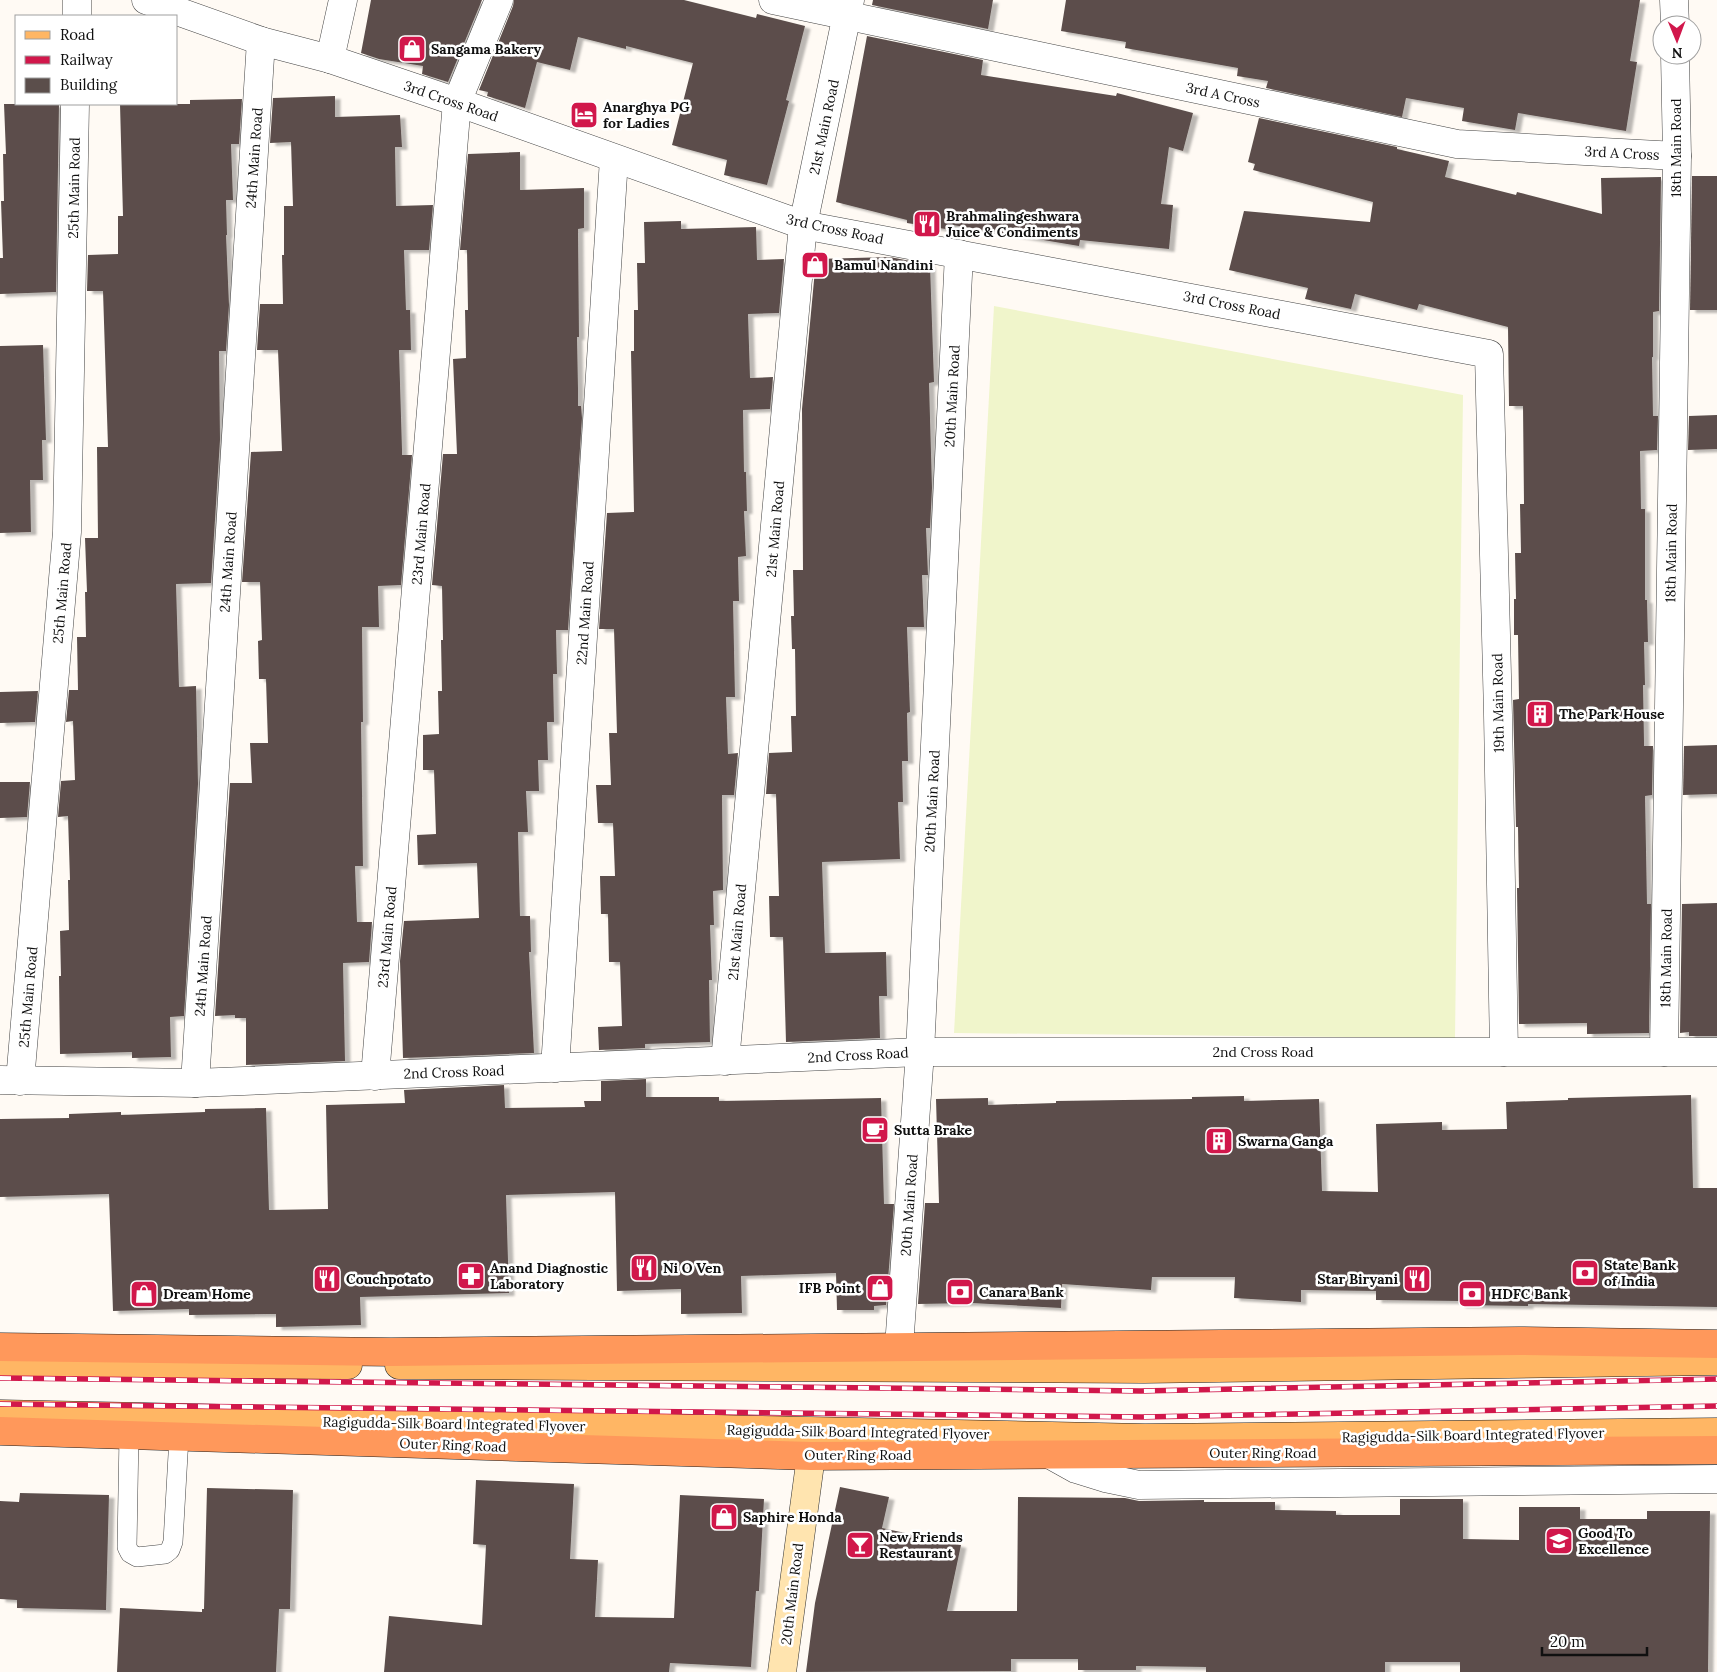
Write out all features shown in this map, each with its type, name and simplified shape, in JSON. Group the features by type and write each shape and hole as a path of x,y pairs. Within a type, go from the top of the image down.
{"highway":[{"path":"0,1347 391,1352 1519,1341 1717,1344"},
{"name":"Outer Ring Road","path":"0,1431 811,1456 1717,1450"}],"main road":[{"path":"0,1363 1144,1368 1717,1361"},
{"name":"Ragigudda-Silk Board Integrated Flyover","path":"0,1414 1146,1438 1717,1432"},
{"name":"20th Main Road","path":"782,1672 811,1456"}],"street":[{"path":"77,0 77,15"},
{"name":"3rd Cross Road","path":"146,0 261,41 330,60 457,102 803,225 1489,354"},
{"path":"330,60 343,0"},
{"name":"23rd Main Road","path":"375,1076 457,102 499,0"},
{"name":"3rd A Cross","path":"773,0 848,8 1458,144 1677,156"},
{"path":"1674,0 1675,15"},
{"name":"21st Main Road","path":"726,1061 803,225 848,8"},
{"name":"24th Main Road","path":"195,1083 261,41"},
{"name":"18th Main Road","path":"1664,1052 1677,156 1675,65"},
{"name":"25th Main Road","path":"10,1081 67,532 75,105"},
{"name":"22nd Main Road","path":"555,1068 614,159"},
{"name":"20th Main Road","path":"899,1347 920,1052 959,254"},
{"name":"19th Main Road","path":"1489,354 1504,1052"},
{"name":"2nd Cross Road","path":"10,1081 195,1083 920,1052 1717,1052"},
{"path":"1049,1454 1076,1469 1105,1478 1139,1485 1717,1479"}],"lane":[{"path":"129,1435 127,1547 130,1553 137,1557 165,1554 170,1550 173,1542 178,1437"}],"green space":[{"path":"994,306 1463,395 1455,1038 954,1033"}],"building":[{"path":"371,0 482,0 448,82 422,74 423,66 379,59 361,53"},
{"path":"514,0 684,0 756,18 757,14 805,26 786,100 789,101 767,185 724,175 727,160 672,145 693,63 626,46 626,49 578,37 570,70 537,62 525,108 487,96 488,92 479,90"},
{"path":"873,0 993,0 988,29 872,5"},
{"path":"1066,0 1640,0 1630,61 1637,62 1626,131 1518,113 1515,130 1462,121 1464,108 1406,98 1402,117 1266,88 1268,81 1237,76 1238,68 1125,48 1126,42 1061,31"},
{"path":"867,36 983,60 981,75 1116,96 1117,93 1193,113 1183,151 1169,147 1161,204 1173,205 1169,249 1080,240 1079,246 953,225 952,230 907,223 907,220 836,202"},
{"path":"335,96 335,117 400,115 402,147 395,147 396,206 433,205 429,250 404,250 406,310 410,310 411,350 399,350 402,455 412,455 401,585 378,586 379,627 362,627 363,866 355,866 357,922 372,922 369,962 343,963 345,1061 246,1065 246,1018 235,1018 235,1015 215,1016 230,783 252,783 250,743 268,743 266,679 259,679 258,641 262,640 260,582 242,582 251,452 282,451 278,350 257,350 260,304 283,304 284,206 293,206 291,142 270,143 273,98"},
{"path":"242,99 239,144 231,144 233,200 226,200 229,305 226,351 219,351 220,440 211,583 176,584 179,687 196,686 198,784 184,1016 170,1017 171,1057 132,1058 132,1052 60,1054 60,931 69,930 68,880 70,880 68,816 58,817 61,781 75,780 73,721 66,722 69,690 78,690 77,637 86,637 85,538 98,538 97,447 108,447 103,291 87,291 88,255 118,254 118,216 123,216 120,105 178,105 190,104 190,100"},
{"path":"4,104 59,105 56,292 0,294 0,258 3,258 1,201 4,201 3,154 6,154"},
{"path":"1259,118 1397,147 1397,149 1449,161 1445,177 1516,195 1517,192 1602,214 1601,178 1661,177 1659,311 1653,312 1652,357 1653,416 1658,416 1657,450 1640,451 1641,509 1645,509 1645,600 1647,600 1648,642 1644,642 1644,746 1653,746 1652,795 1645,796 1647,904 1651,904 1649,1033 1587,1034 1587,1023 1519,1024 1518,827 1516,827 1513,700 1519,699 1518,635 1514,635 1514,599 1516,599 1515,553 1521,553 1520,504 1524,504 1523,406 1509,406 1508,327 1419,304 1417,310 1355,294 1351,309 1305,299 1308,288 1229,270 1244,211 1370,222 1373,202 1253,170 1255,164 1248,162"},
{"path":"520,152 520,190 584,188 584,228 578,229 579,337 577,337 578,406 581,406 582,418 568,630 556,630 557,674 553,674 554,722 547,722 548,760 538,760 539,791 526,791 528,832 518,832 520,916 530,916 531,952 529,952 534,1053 403,1058 400,961 404,921 479,918 477,863 418,865 417,835 436,834 434,770 423,770 423,735 439,734 438,691 442,691 442,586 432,585 443,454 457,454 453,359 466,358 465,310 468,310 467,250 460,250 468,154"},
{"path":"1692,176 1717,176 1717,310 1690,310"},
{"path":"681,221 681,229 756,227 757,260 784,259 779,313 748,314 750,378 773,377 770,409 743,410 747,511 744,511 746,556 738,557 739,601 733,601 735,697 726,697 728,754 738,753 734,795 722,795 723,890 713,891 714,925 710,925 712,980 709,980 710,1042 645,1044 645,1048 599,1050 598,1027 622,1026 620,962 609,962 608,914 601,914 600,876 615,876 613,823 598,823 596,785 611,785 609,733 617,733 614,629 599,629 607,513 634,512 631,351 634,351 634,310 638,310 637,263 645,263 644,222"},
{"path":"890,257 930,265 934,382 929,383 932,488 930,528 926,528 928,575 922,575 924,627 907,627 910,712 907,713 908,761 902,761 903,802 898,802 900,859 822,862 825,953 886,952 887,996 879,996 880,1038 786,1042 783,937 770,937 769,896 779,896 776,794 766,794 769,753 792,752 791,716 796,716 795,649 792,649 791,616 794,616 793,570 803,570 802,409 816,259"},
{"path":"43,345 46,440 42,440 43,480 30,480 31,532 0,533 0,346"},
{"path":"1717,415 1717,449 1688,450 1689,416"},
{"path":"38,691 35,722 0,723 0,692"},
{"path":"1717,745 1717,794 1683,795 1684,746"},
{"path":"0,782 30,782 27,817 0,818"},
{"path":"1717,903 1717,1036 1689,1036 1689,1032 1680,1033 1682,904"},
{"path":"646,1079 646,1097 719,1097 719,1101 881,1098 884,1204 894,1204 886,1305 874,1306 874,1310 837,1310 836,1273 741,1276 742,1313 681,1314 681,1289 617,1291 615,1192 506,1195 509,1293 360,1297 361,1325 276,1327 276,1314 189,1315 189,1309 113,1311 109,1194 0,1197 0,1119 69,1118 69,1114 121,1112 121,1115 205,1112 205,1109 266,1108 269,1210 328,1209 326,1105 405,1103 404,1090 504,1085 505,1108 585,1107 584,1101 601,1101 601,1081"},
{"path":"1691,1095 1693,1188 1717,1188 1717,1307 1528,1304 1528,1306 1460,1305 1460,1301 1376,1300 1376,1291 1301,1290 1301,1302 1234,1298 1235,1277 1152,1277 1151,1290 1062,1284 1061,1308 972,1303 918,1304 925,1203 939,1203 936,1099 988,1098 988,1105 1056,1103 1056,1101 1192,1099 1192,1097 1244,1096 1244,1101 1319,1099 1322,1191 1378,1192 1376,1124 1442,1122 1442,1130 1507,1129 1506,1102 1568,1100 1568,1098"},
{"path":"476,1480 574,1484 570,1559 598,1560 595,1617 674,1618 680,1495 764,1499 759,1591 756,1591 751,1667 670,1663 669,1672 384,1672 389,1616 482,1625 486,1545 473,1544"},
{"path":"840,1487 889,1497 882,1528 961,1545 947,1611 1017,1611 1018,1497 1125,1498 1139,1501 1275,1502 1275,1510 1336,1511 1336,1515 1400,1515 1400,1499 1463,1499 1463,1539 1519,1540 1519,1507 1580,1507 1580,1519 1647,1519 1647,1511 1710,1511 1708,1672 1460,1672 1460,1662 1385,1662 1385,1672 1206,1672 1206,1667 1136,1666 1136,1670 1078,1670 1078,1659 1011,1659 1011,1671 806,1672 815,1603"},
{"path":"207,1488 293,1490 290,1609 279,1609 276,1672 117,1672 120,1608 202,1612 202,1609 204,1609"},
{"path":"20,1493 109,1495 106,1610 17,1608 17,1600 0,1599 0,1501 19,1502"}],"railway":[{"path":"0,1378 1141,1391 1717,1379"},
{"path":"0,1404 1142,1417 1717,1406"}],"place":[{"name":"Sangama Bakery","path":"412,49"},
{"name":"Anarghya PG for Ladies","path":"584,115"},
{"name":"Brahmalingeshwara Juice & Condiments","path":"927,224"},
{"name":"Bamul Nandini","path":"815,265"},
{"name":"The Park House","path":"1540,714"},
{"name":"Sutta Brake","path":"875,1130"},
{"name":"Swarna Ganga","path":"1219,1141"},
{"name":"Ni O Ven","path":"644,1268"},
{"name":"State Bank of India","path":"1585,1273"},
{"name":"Anand Diagnostic Laboratory","path":"471,1276"},
{"name":"Couchpotato","path":"327,1279"},
{"name":"Star Biryani","path":"1417,1279"},
{"name":"IFB Point","path":"880,1288"},
{"name":"Canara Bank","path":"960,1292"},
{"name":"Dream Home","path":"144,1294"},
{"name":"HDFC Bank","path":"1472,1294"},
{"name":"Saphire Honda","path":"724,1517"},
{"name":"Good To Excellence","path":"1559,1541"},
{"name":"New Friends Restaurant","path":"860,1545"}]}
